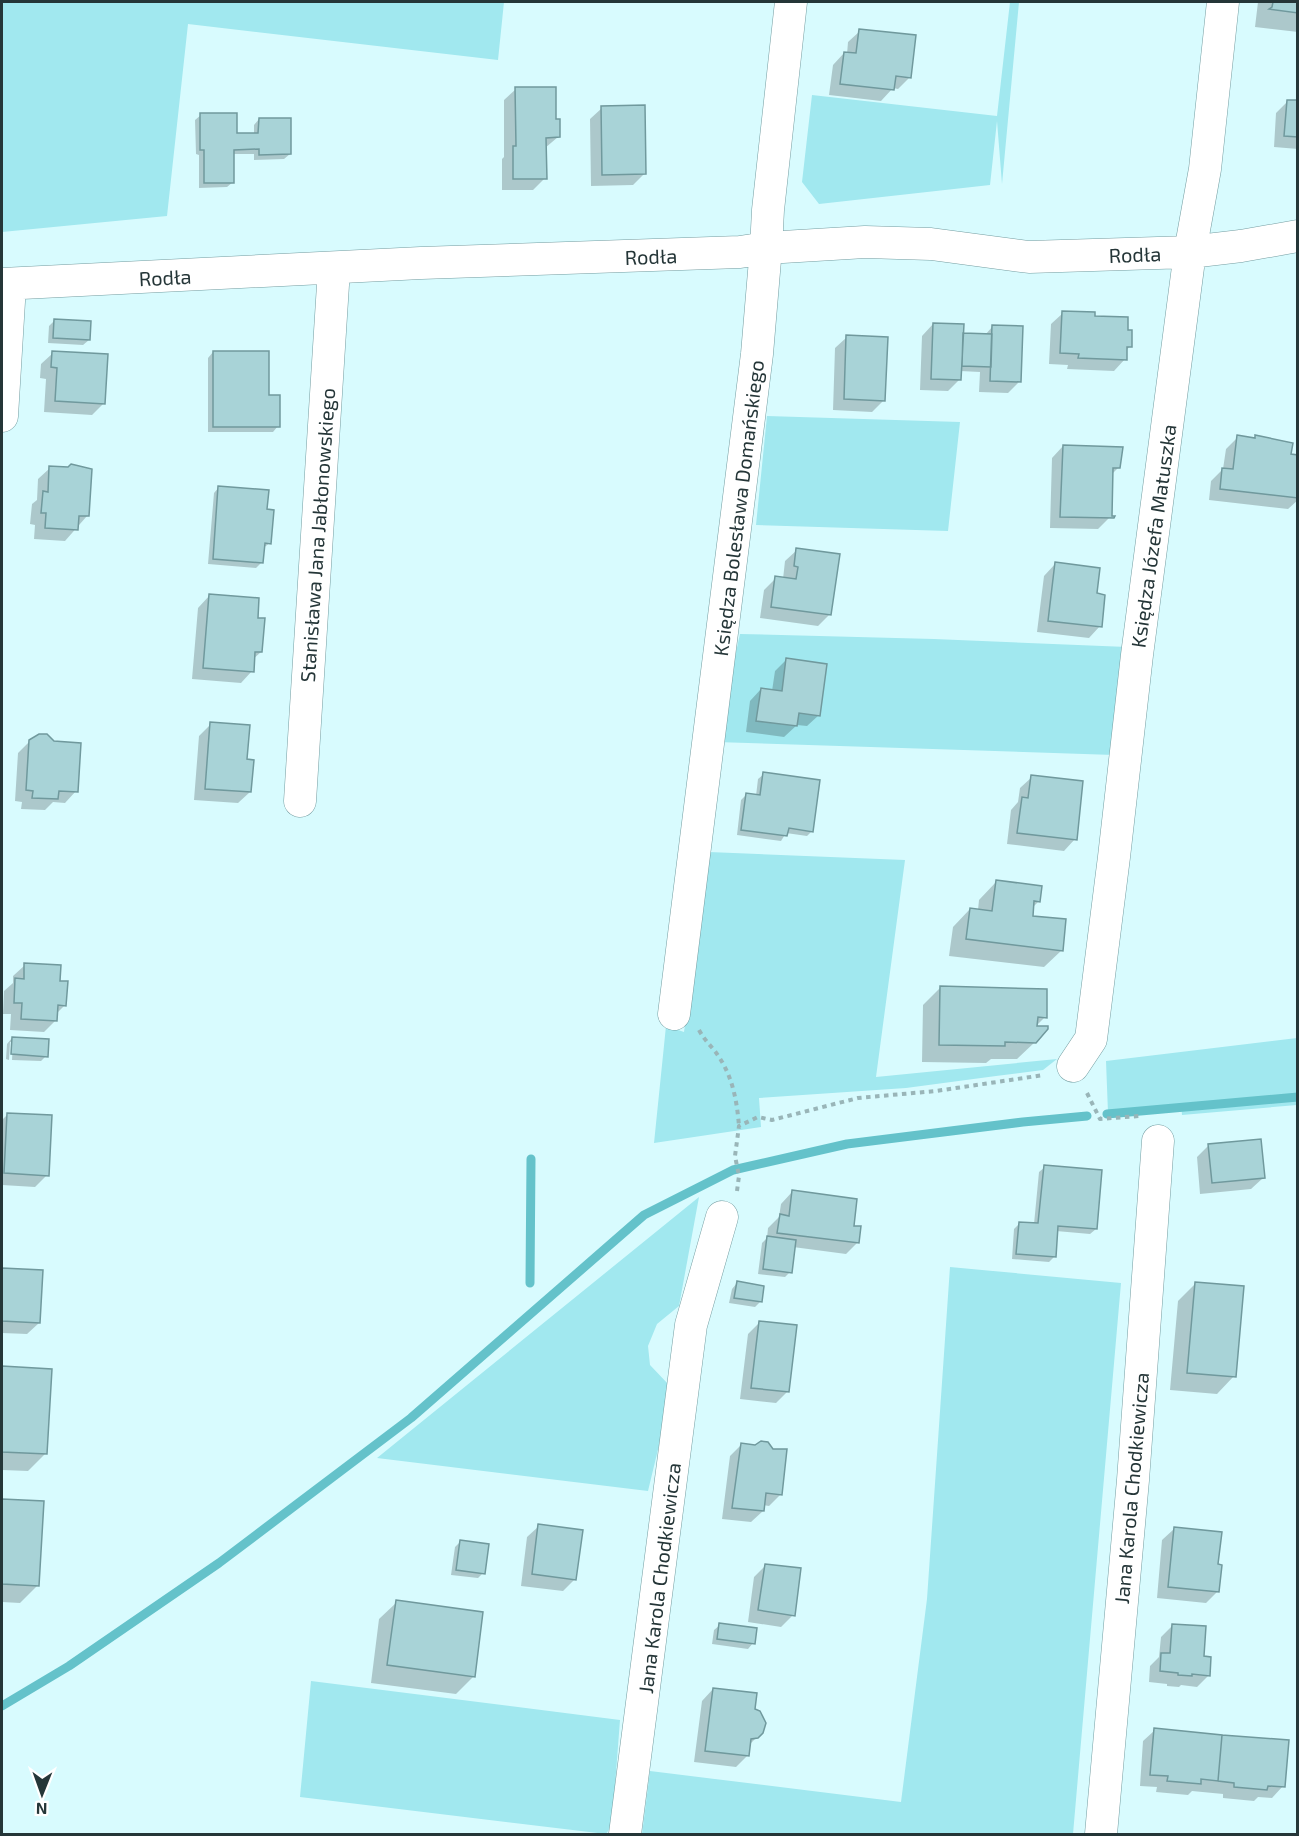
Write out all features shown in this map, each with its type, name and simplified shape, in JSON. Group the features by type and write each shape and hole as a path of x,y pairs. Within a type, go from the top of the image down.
{"street":[{"name":"Księdza Bolesława Domańskiego","path":"674,1014 757,354 768,210 791,2"},
{"name":"Księdza Józefa Matuszka","path":"1072,1066 1091,1040 1137,655 1190,252 1205,169 1223,2"},
{"name":"Rodła","path":"6,284 421,263 729,253 766,248 865,242 931,244 1029,257 1190,252 1298,236"},
{"name":"Stanisława Jana Jabłonowskiego","path":"300,801 334,269"},
{"path":"2,416 6,284"},
{"name":"Jana Karola Chodkiewicza","path":"1101,1834 1133,1480 1158,1141"},
{"name":"Jana Karola Chodkiewicza","path":"625,1834 691,1325 722,1218"}],"path":[{"path":"674,1014 696,1024 706,1044 719,1057 736,1094 739,1126 736,1159 739,1176"},
{"path":"739,1126 758,1117 772,1120 858,1098 1007,1082 1055,1073 1072,1066"}],"shaded area":[{"path":"2,2 504,2 498,60 188,24 167,216 2,232"},
{"path":"1010,2 1019,2 1002,184 997,121 990,185 819,204 802,182 812,95 997,116"},
{"path":"767,416 960,422 948,531 756,525"},
{"path":"740,634 1127,647 1114,755 716,742"},
{"path":"709,852 905,860 876,1077 1057,1059 1043,1070 906,1088 759,1098 761,1127 654,1143 666,1026 684,1032"},
{"path":"1297,1038 1297,1105 1182,1115 1181,1104 1108,1113 1106,1061"},
{"path":"699,1197 679,1306 657,1324 648,1346 650,1365 669,1385 661,1437 648,1491 377,1458"},
{"path":"950,1267 1121,1283 1073,1834 642,1834 650,1771 901,1802 927,1599"},
{"path":"311,1681 620,1720 612,1825 606,1834 300,1797"}],"building":[{"path":"1273,2 1298,2 1298,13 1269,9"},
{"path":"859,29 916,35 911,78 896,76 894,90 840,84 844,52 856,53"},
{"path":"515,87 556,87 556,119 560,119 560,137 546,138 547,179 513,179 513,146 516,146"},
{"path":"1287,100 1298,100 1298,137 1284,136"},
{"path":"645,105 646,174 602,175 601,106"},
{"path":"200,113 237,113 237,133 258,133 259,118 291,118 291,154 259,155 259,149 234,150 234,183 204,183 204,150 200,150"},
{"path":"1062,311 1095,312 1095,316 1128,317 1128,330 1132,330 1132,347 1127,347 1127,360 1078,358 1079,354 1060,353"},
{"path":"54,319 91,321 90,340 53,338"},
{"path":"933,323 964,324 961,380 931,379"},
{"path":"992,325 1023,326 1021,382 990,381"},
{"path":"963,333 992,334 991,367 962,366"},
{"path":"846,335 888,337 885,401 844,399"},
{"path":"52,351 108,354 105,404 55,401 57,368 51,367"},
{"path":"213,351 269,351 269,395 280,395 280,427 213,427"},
{"path":"1237,435 1255,438 1255,435 1293,443 1291,454 1298,455 1298,498 1220,489 1222,468 1233,469"},
{"path":"1063,445 1123,447 1120,468 1113,468 1112,516 1115,516 1114,518 1060,517"},
{"path":"71,464 92,469 89,516 79,516 78,530 45,528 46,513 41,513 43,491 48,492 49,466 68,467"},
{"path":"218,486 269,490 267,509 274,510 271,544 265,543 263,563 213,559"},
{"path":"796,548 840,554 831,615 771,607 775,576 796,579 798,567 794,566"},
{"path":"1055,562 1100,568 1097,593 1105,595 1102,627 1048,621"},
{"path":"209,594 259,598 258,618 265,618 262,652 255,652 254,672 203,668"},
{"path":"786,658 827,664 820,716 799,713 797,726 756,721 761,688 782,691"},
{"path":"210,722 250,725 247,759 254,760 251,792 205,789"},
{"path":"39,734 47,734 54,741 81,743 78,792 59,791 58,799 32,798 33,791 26,790 29,740"},
{"path":"763,772 820,780 813,832 789,828 787,836 741,830 746,793 760,795"},
{"path":"1031,775 1083,781 1077,840 1017,833 1022,797 1028,798"},
{"path":"996,880 1042,886 1040,902 1034,901 1033,916 1066,919 1063,951 966,939 970,908 992,911"},
{"path":"24,963 61,965 60,981 68,981 66,1006 58,1005 57,1021 21,1019 22,1003 14,1003 15,978 24,979"},
{"path":"940,986 1047,989 1047,1018 1038,1017 1037,1026 1048,1026 1048,1029 1036,1043 1005,1042 1005,1046 939,1045"},
{"path":"12,1037 49,1039 48,1057 11,1054"},
{"path":"7,1113 52,1115 49,1176 4,1173"},
{"path":"1261,1139 1265,1178 1212,1183 1208,1144"},
{"path":"1044,1165 1102,1170 1097,1229 1058,1226 1056,1257 1016,1254 1019,1222 1038,1223"},
{"path":"792,1190 857,1199 854,1226 861,1226 859,1243 777,1233 780,1214 789,1216"},
{"path":"767,1236 796,1240 792,1273 763,1269"},
{"path":"2,1268 43,1270 40,1323 2,1321"},
{"path":"737,1281 764,1286 762,1302 734,1298"},
{"path":"1195,1282 1244,1286 1236,1377 1187,1373"},
{"path":"759,1321 797,1325 789,1392 751,1388"},
{"path":"2,1366 52,1369 47,1454 2,1452"},
{"path":"761,1441 768,1442 773,1449 787,1449 782,1495 766,1493 764,1511 732,1508 741,1443 755,1445"},
{"path":"2,1499 44,1501 39,1586 2,1584"},
{"path":"538,1524 583,1530 576,1580 532,1574"},
{"path":"1174,1527 1222,1532 1218,1564 1222,1565 1219,1592 1168,1587"},
{"path":"460,1540 489,1544 485,1574 456,1570"},
{"path":"765,1564 801,1568 795,1616 758,1610"},
{"path":"396,1600 483,1612 475,1677 387,1665"},
{"path":"719,1623 757,1628 755,1644 717,1639"},
{"path":"1172,1624 1206,1626 1204,1656 1211,1657 1210,1676 1178,1675 1178,1673 1160,1671 1161,1653 1170,1653"},
{"path":"713,1688 757,1693 755,1709 760,1711 766,1723 763,1733 758,1738 751,1739 749,1756 705,1751"},
{"path":"1154,1728 1222,1735 1218,1781 1201,1779 1201,1784 1167,1781 1168,1776 1150,1775"},
{"path":"1222,1735 1289,1740 1285,1787 1268,1786 1267,1790 1234,1787 1234,1783 1218,1781"}],"waterway":[{"path":"1107,1114 1298,1097"},
{"path":"2,1706 69,1666 219,1563 411,1418 644,1215 733,1170 847,1144 1087,1116"},
{"path":"530,1283 531,1159"}]}
